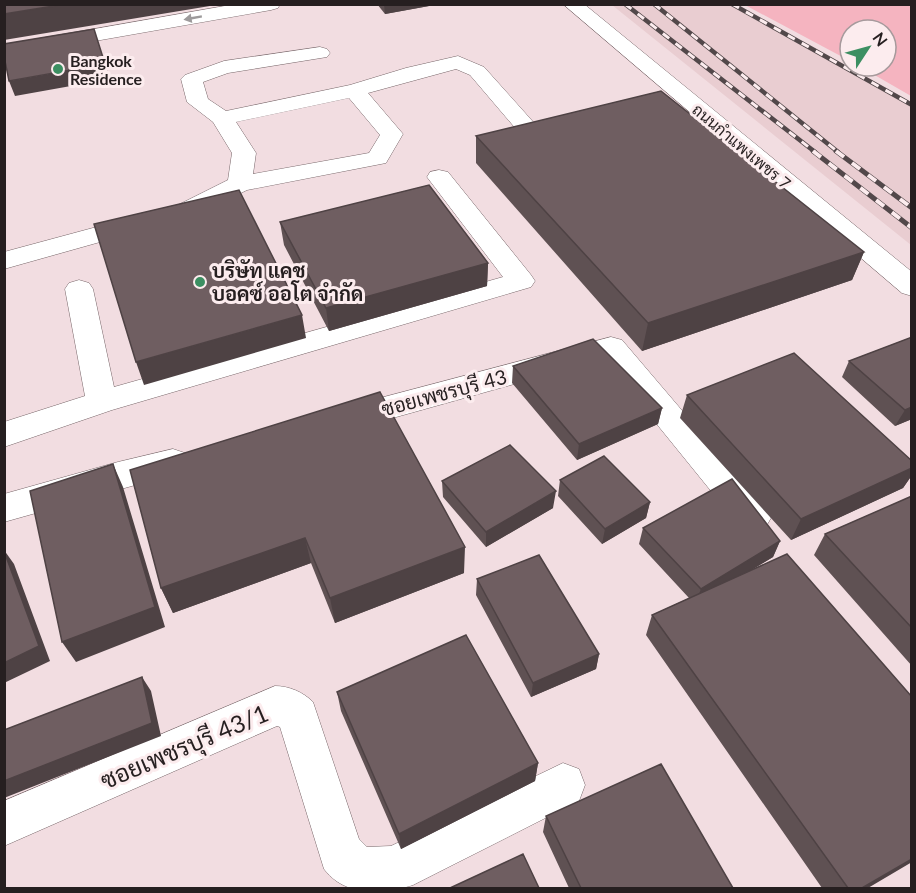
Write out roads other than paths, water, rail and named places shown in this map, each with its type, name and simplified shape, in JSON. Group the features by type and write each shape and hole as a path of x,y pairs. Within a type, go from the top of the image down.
{"street":[{"path":"4,51 271,4"},
{"name":"ถนนกำแพงเพชร 7","path":"572,4 912,287"},
{"path":"240,184 244,153 222,118 198,102 192,79 224,67 320,53"},
{"path":"222,118 354,90 413,72 458,62 477,71 524,124"},
{"path":"4,261 187,210 240,184 378,158 392,134 354,90"},
{"path":"4,435 102,402 521,281 439,177"},
{"path":"79,289 102,402"},
{"name":"ซอยเพชรบุรี 43","path":"323,425 611,347 768,536"},
{"path":"4,508 118,475 198,456"},
{"name":"ซอยเพชรบุรี 43/1","path":"4,824 275,705 284,705 298,716 340,854 355,868 384,872 396,868 563,785"}],"railway":[{"path":"625,4 815,152"},
{"path":"654,4 838,152"},
{"path":"732,4 912,105"},
{"path":"813,151 912,228"},
{"path":"836,151 912,208"}],"place":[{"name":"Bangkok Residence","path":"58,69"},
{"name":"บริษัท แคช บอคซ์ ออโต จำกัด","path":"200,282"}]}
